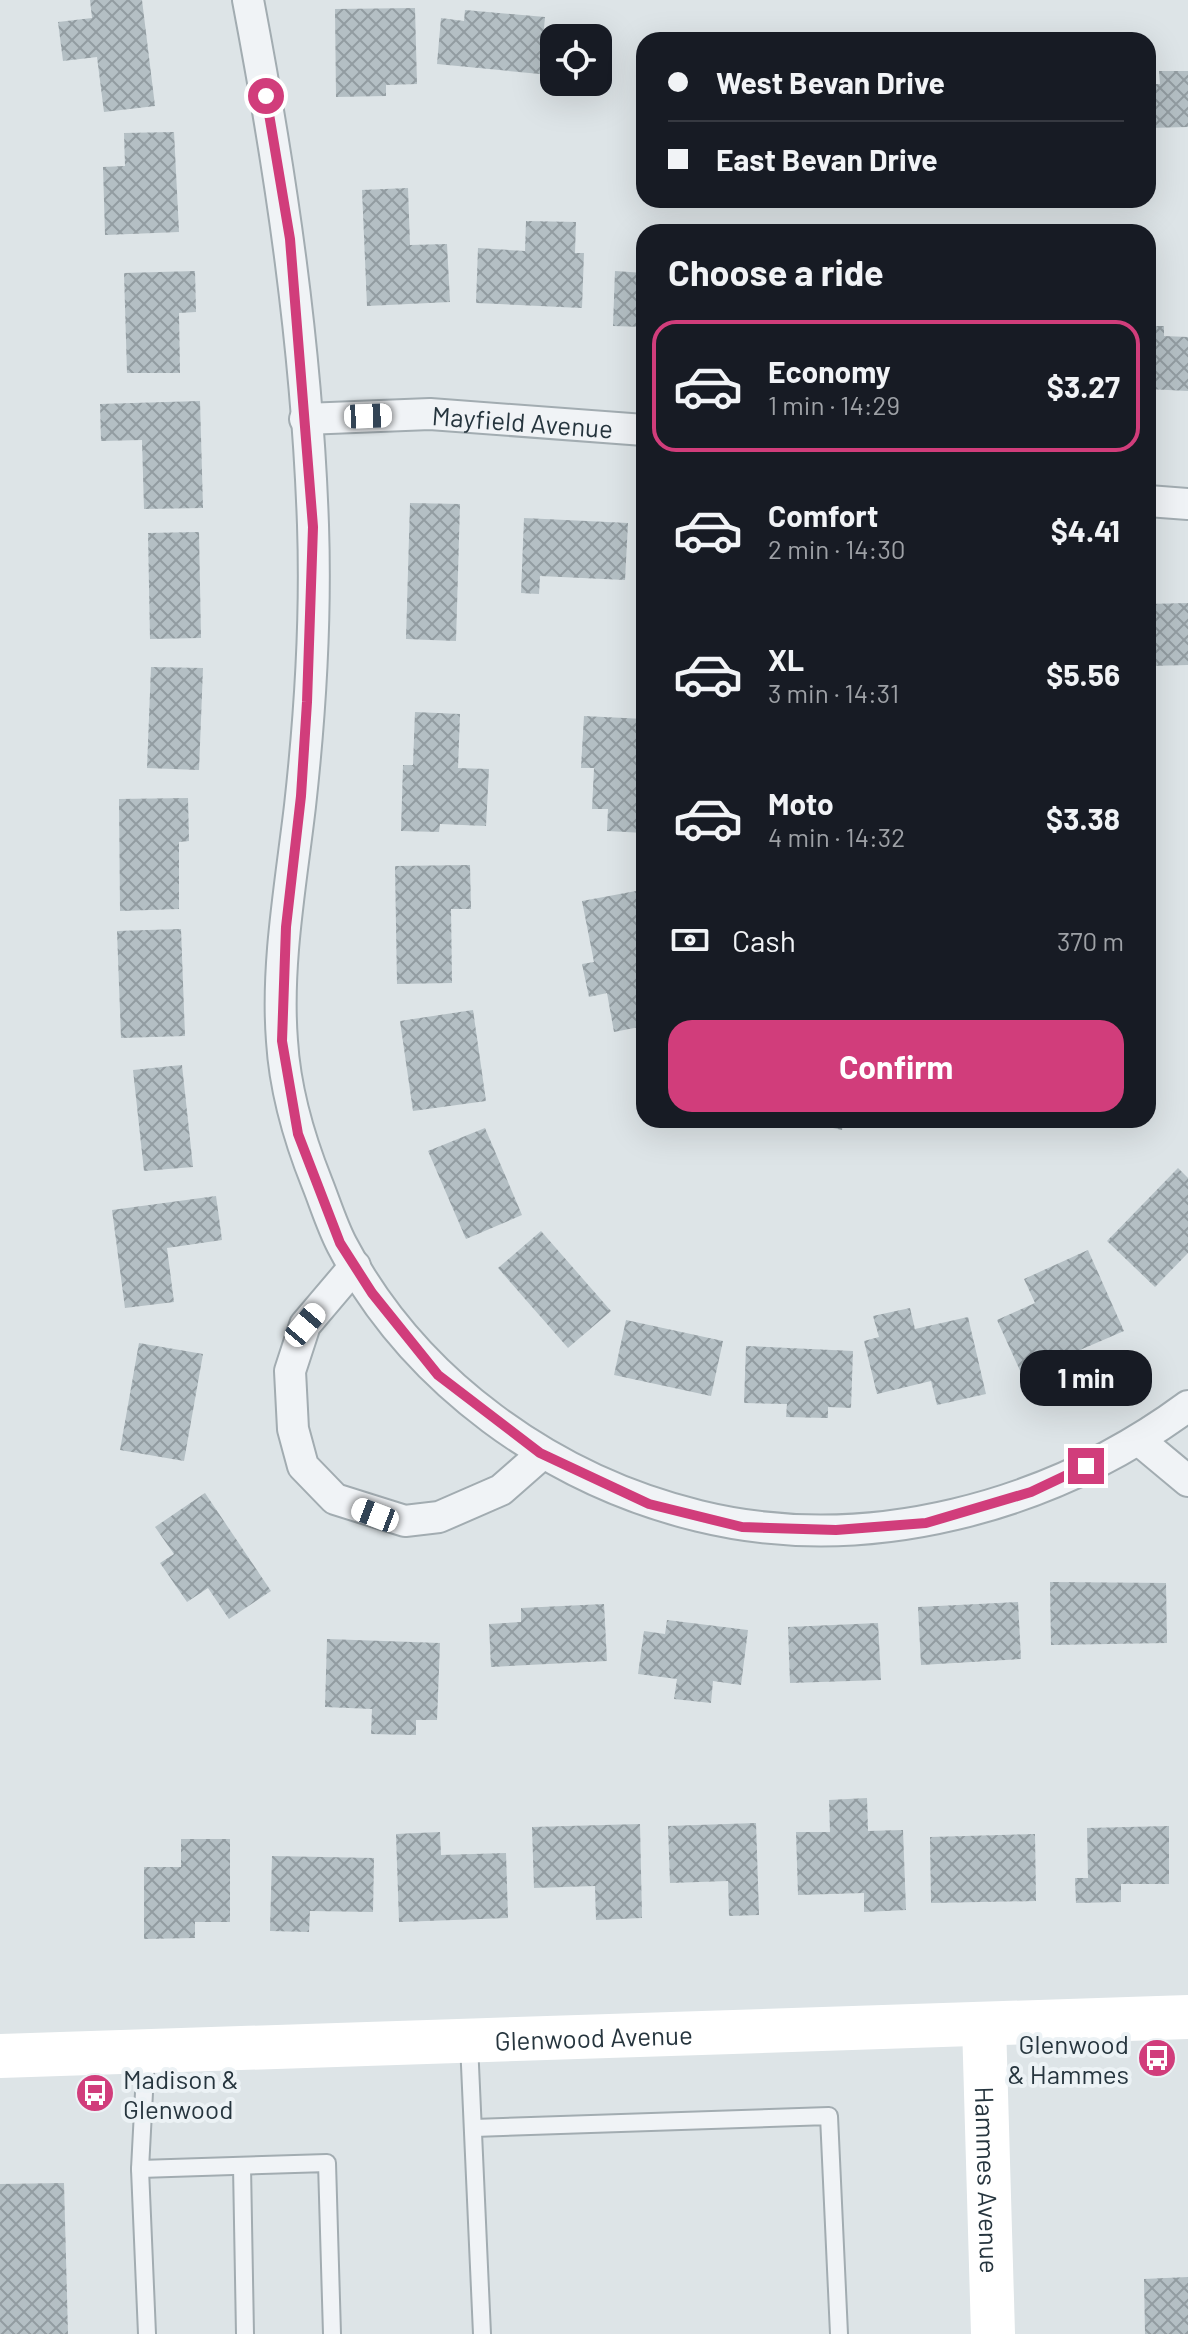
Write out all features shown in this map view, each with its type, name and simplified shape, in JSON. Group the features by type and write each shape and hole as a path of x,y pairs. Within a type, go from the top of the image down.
{"street":[{"path":"248,0 290,239 313,527 310,655 301,796 286,927 282,1041 298,1134 340,1243 372,1293 438,1375 542,1454 649,1504 742,1527 836,1530 926,1523 1031,1492 1140,1441 1188,1406"},
{"name":"Mayfield Avenue","path":"305,419 430,414 636,429"},
{"path":"1156,502 1188,504"},
{"path":"355,1266 305,1325 290,1371 293,1429 303,1466 335,1499 405,1521 439,1517 501,1490 542,1454"},
{"path":"1140,1441 1188,1481"},
{"name":"Glenwood Avenue","path":"0,2056 1188,2017"},
{"name":"Hammes Avenue","path":"984,2024 993,2334"}],"lane":[{"path":"469,2041 482,2334"},
{"path":"146,2051 140,2169 147,2334"},
{"path":"474,2128 829,2116 839,2334"},
{"path":"140,2169 327,2163 332,2334"},
{"path":"242,2166 245,2334"}],"building":[{"path":"90,0 142,0 155,106 104,112 97,57 63,61 58,22 92,18"},
{"path":"415,8 417,84 386,85 386,96 336,97 335,9"},
{"path":"465,10 545,17 544,24 540,24 540,74 437,64 441,18 464,21"},
{"path":"1159,71 1188,71 1188,127 1156,128 1156,84 1160,84"},
{"path":"174,132 179,232 105,235 103,167 125,166 124,133"},
{"path":"408,188 410,245 447,244 450,302 367,306 362,190"},
{"path":"526,221 576,222 575,253 584,253 582,308 476,303 478,248 525,251"},
{"path":"195,271 196,312 179,313 180,373 127,373 124,273"},
{"path":"615,271 636,272 636,327 613,326"},
{"path":"1156,326 1164,326 1164,336 1188,337 1188,391 1156,389"},
{"path":"200,401 203,508 144,509 142,440 101,441 100,404"},
{"path":"410,503 460,504 456,641 406,639"},
{"path":"524,518 628,523 625,580 540,576 539,594 521,593"},
{"path":"199,532 201,638 150,639 148,533"},
{"path":"1188,603 1188,665 1156,666 1156,604"},
{"path":"151,667 203,668 199,770 147,768"},
{"path":"415,712 460,714 458,768 489,769 486,826 440,824 439,832 401,831 403,765 413,765"},
{"path":"584,716 636,719 636,833 607,831 608,809 592,809 594,768 581,768"},
{"path":"188,798 189,841 179,842 179,909 120,911 119,799"},
{"path":"470,865 471,909 451,909 452,983 397,984 395,866"},
{"path":"636,891 636,1028 614,1032 607,993 589,997 582,964 594,962 582,901"},
{"path":"181,929 185,1036 121,1038 117,931"},
{"path":"473,1010 486,1101 413,1111 400,1021"},
{"path":"182,1065 193,1167 144,1171 133,1070"},
{"path":"485,1128 522,1215 466,1239 428,1151"},
{"path":"1178,1168 1188,1178 1188,1253 1155,1287 1107,1241"},
{"path":"216,1196 222,1240 167,1248 174,1302 125,1308 112,1210"},
{"path":"541,1231 611,1311 568,1348 498,1268"},
{"path":"1088,1250 1124,1331 1022,1375 997,1320 1035,1303 1024,1279"},
{"path":"910,1308 915,1329 968,1317 986,1394 937,1405 931,1381 877,1394 864,1341 879,1337 873,1316"},
{"path":"626,1320 723,1341 711,1396 614,1375"},
{"path":"139,1343 203,1354 184,1461 120,1450"},
{"path":"746,1346 853,1351 851,1408 828,1407 828,1418 786,1417 787,1404 744,1403"},
{"path":"205,1493 271,1591 229,1619 208,1588 187,1602 160,1563 174,1554 155,1527"},
{"path":"1050,1582 1166,1583 1167,1643 1051,1645"},
{"path":"1018,1602 1021,1659 921,1665 918,1607"},
{"path":"604,1604 607,1661 491,1667 489,1624 521,1622 521,1608"},
{"path":"667,1620 748,1630 741,1685 713,1681 711,1703 674,1699 677,1679 638,1674 644,1631 665,1634"},
{"path":"878,1623 881,1680 790,1683 788,1627"},
{"path":"327,1639 440,1643 437,1720 416,1720 416,1735 371,1734 372,1709 325,1707"},
{"path":"867,1798 868,1831 903,1830 906,1910 864,1912 864,1893 798,1895 796,1832 830,1832 829,1800"},
{"path":"756,1823 759,1915 729,1916 728,1881 670,1883 668,1826"},
{"path":"640,1824 642,1918 596,1920 595,1886 534,1888 532,1827"},
{"path":"1169,1826 1169,1884 1121,1884 1121,1902 1076,1903 1075,1878 1088,1878 1087,1828"},
{"path":"440,1832 441,1855 506,1853 508,1918 399,1922 396,1834"},
{"path":"1035,1834 1036,1901 931,1903 930,1837"},
{"path":"181,1839 230,1839 230,1922 195,1922 195,1938 144,1939 144,1867 181,1867"},
{"path":"272,1856 374,1858 373,1912 310,1911 309,1932 270,1931"},
{"path":"64,2183 68,2334 0,2334 0,2184"},
{"path":"1188,2277 1188,2334 1145,2334 1144,2279"}],"place":[{"name":"Glenwood & Hammes","path":"1157,2058"},
{"name":"Madison & Glenwood","path":"95,2093"}],"route":[{"path":"266,96 290,239 313,527 309,671 301,796 286,927 282,1041 298,1134 340,1243 372,1293 438,1375 540,1453 649,1504 742,1527 836,1530 926,1523 1031,1492 1086,1466"}]}
